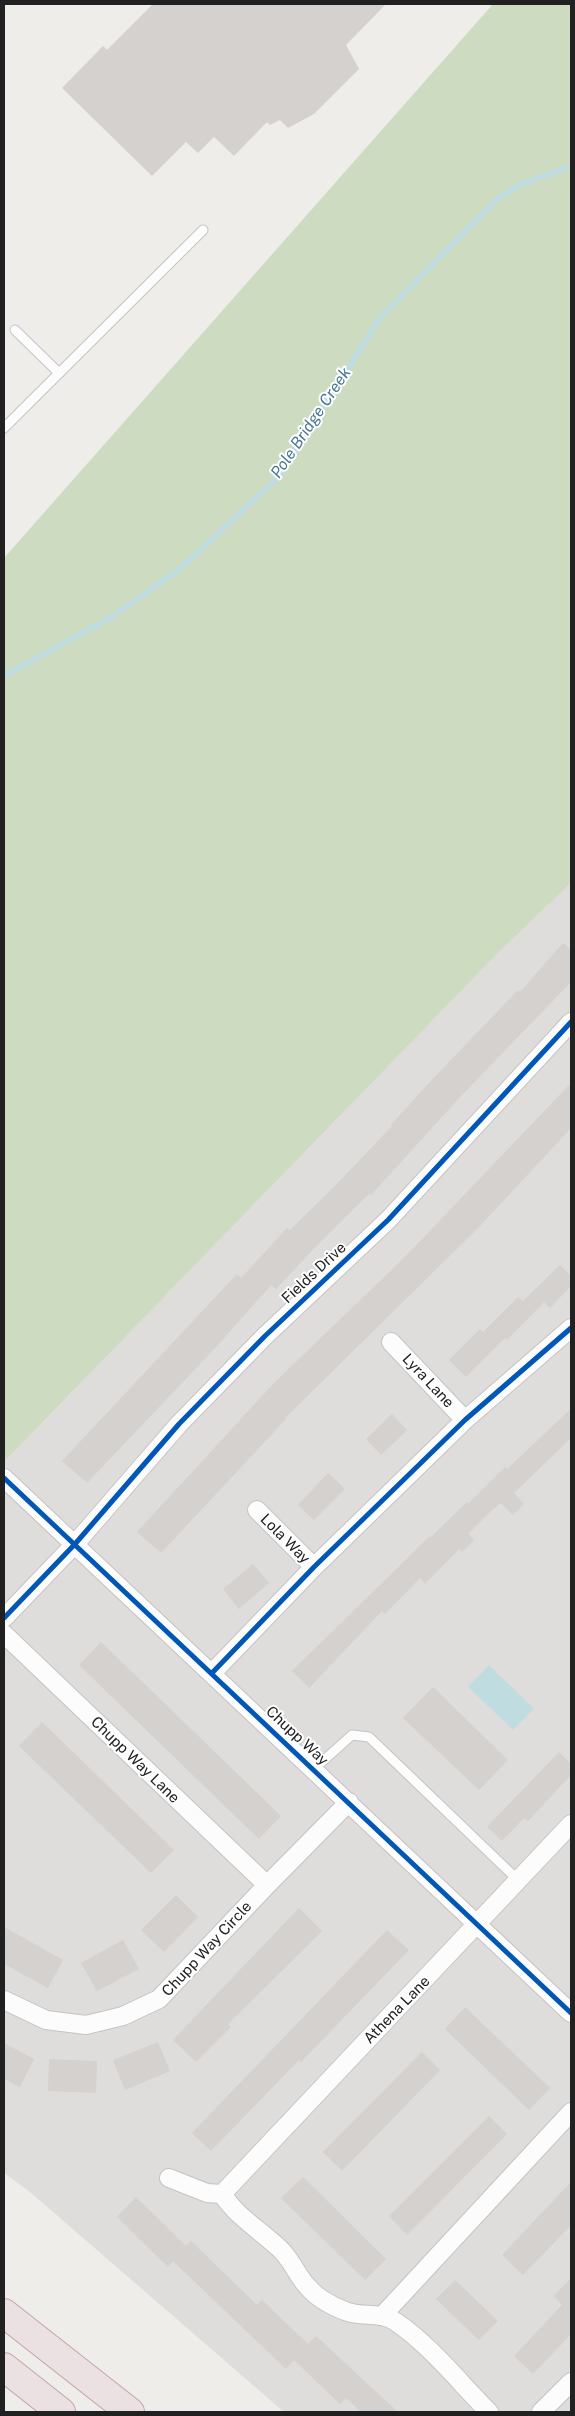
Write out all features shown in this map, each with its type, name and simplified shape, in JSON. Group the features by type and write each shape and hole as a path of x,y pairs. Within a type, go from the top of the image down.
{"highway":[{"path":"4,2313 130,2412"},
{"path":"4,2367 61,2412"}],"street":[{"name":"Fields Drive","path":"75,1544 179,1424 265,1336 388,1220 571,1022"},
{"path":"212,1673 314,1568 465,1420 571,1328"},
{"name":"Lyra Lane","path":"391,1342 465,1420"},
{"name":"Chupp Way","path":"4,1478 314,1768 571,2013"},
{"name":"Lola Way","path":"257,1510 314,1568"},
{"path":"4,1618 75,1544"},
{"name":"Chupp Way Lane","path":"4,1634 267,1885"},
{"name":"Chupp Way Circle","path":"4,2000 46,2020 86,2025 123,2016 159,1999 349,1802"},
{"name":"Athena Lane","path":"222,2194 478,1925 571,1824"},
{"path":"382,2316 571,2112"},
{"path":"169,2178 207,2193 222,2194 230,2207 281,2250 308,2287 327,2302 346,2312 382,2316 394,2320 409,2331 489,2412"},
{"path":"541,2412 571,2382"}],"lane":[{"path":"4,428 203,230"},
{"path":"15,330 59,373"},
{"path":"314,1768 352,1734 369,1737 519,1881"}],"shaded area":[{"path":"571,883 571,2412 284,2412 30,2192 4,2173 4,1462 498,953"}],"green space":[{"path":"493,4 571,4 571,883 498,953 4,1462 4,558"}],"water":[{"path":"489,1665 534,1709 513,1730 468,1687"}],"building":[{"path":"153,4 386,4 346,45 359,69 314,114 288,128 280,120 270,125 267,122 234,156 214,137 198,153 186,142 152,176 62,88 103,46 107,50"},
{"path":"563,943 571,950 571,982 460,1097 371,1195 369,1194 321,1241 276,1289 271,1285 217,1346 87,1483 62,1461 237,1274 241,1278 287,1228 290,1230 336,1185 392,1126 426,1086 518,990 520,992"},
{"path":"571,1083 571,1128 478,1228 285,1418 161,1553 137,1532 274,1383 406,1256"},
{"path":"560,1265 571,1276 571,1286 550,1308 544,1302 507,1340 505,1338 466,1377 449,1360 480,1329 483,1332 518,1297 523,1301"},
{"path":"571,1409 571,1438 514,1493 524,1504 513,1515 501,1503 492,1510 468,1534 474,1540 462,1552 459,1549 425,1584 420,1578 385,1614 382,1611 309,1688 292,1671 429,1537 467,1502 468,1504 505,1467 507,1469"},
{"path":"392,1414 407,1430 381,1455 366,1439"},
{"path":"328,1473 345,1489 314,1520 298,1505"},
{"path":"253,1564 269,1583 239,1609 223,1589"},
{"path":"101,1642 281,1816 259,1839 79,1665"},
{"path":"433,1687 508,1760 479,1790 403,1718"},
{"path":"42,1722 174,1850 151,1873 19,1746"},
{"path":"559,1752 571,1764 571,1775 528,1821 524,1818 502,1841 487,1827"},
{"path":"176,1895 198,1917 164,1952 141,1930"},
{"path":"299,1908 322,1931 228,2024 231,2027 196,2062 173,2040"},
{"path":"4,1927 63,1960 48,1988 4,1964"},
{"path":"387,1930 409,1950 301,2062 299,2060 211,2151 192,2133"},
{"path":"123,1940 139,1969 97,1991 81,1963"},
{"path":"465,2007 550,2088 529,2110 445,2029"},
{"path":"158,2042 170,2071 125,2090 113,2060"},
{"path":"4,2043 34,2059 20,2087 4,2079"},
{"path":"422,2052 440,2070 342,2171 323,2152"},
{"path":"49,2059 97,2061 96,2093 48,2091"},
{"path":"489,2116 507,2134 407,2235 389,2216"},
{"path":"303,2177 386,2259 365,2280 281,2198"},
{"path":"571,2182 571,2225 523,2275 502,2255"},
{"path":"136,2197 186,2246 191,2241 257,2305 262,2300 308,2344 316,2336 398,2412 361,2412 346,2398 340,2404 294,2360 286,2369 173,2261 168,2267 117,2217"},
{"path":"571,2278 571,2334 533,2374 514,2356 562,2305 554,2296"},
{"path":"455,2280 498,2321 479,2340 436,2299"}],"waterway":[{"name":"Pole Bridge Creek","path":"4,676 113,616 181,568 280,475 380,318 497,199 522,184 571,166"}],"cycle path":[{"path":"4,1618 75,1544 179,1424 265,1336 388,1220 571,1022"},
{"path":"212,1673 314,1567 465,1420 571,1328"},
{"path":"4,1478 571,2013"}]}
